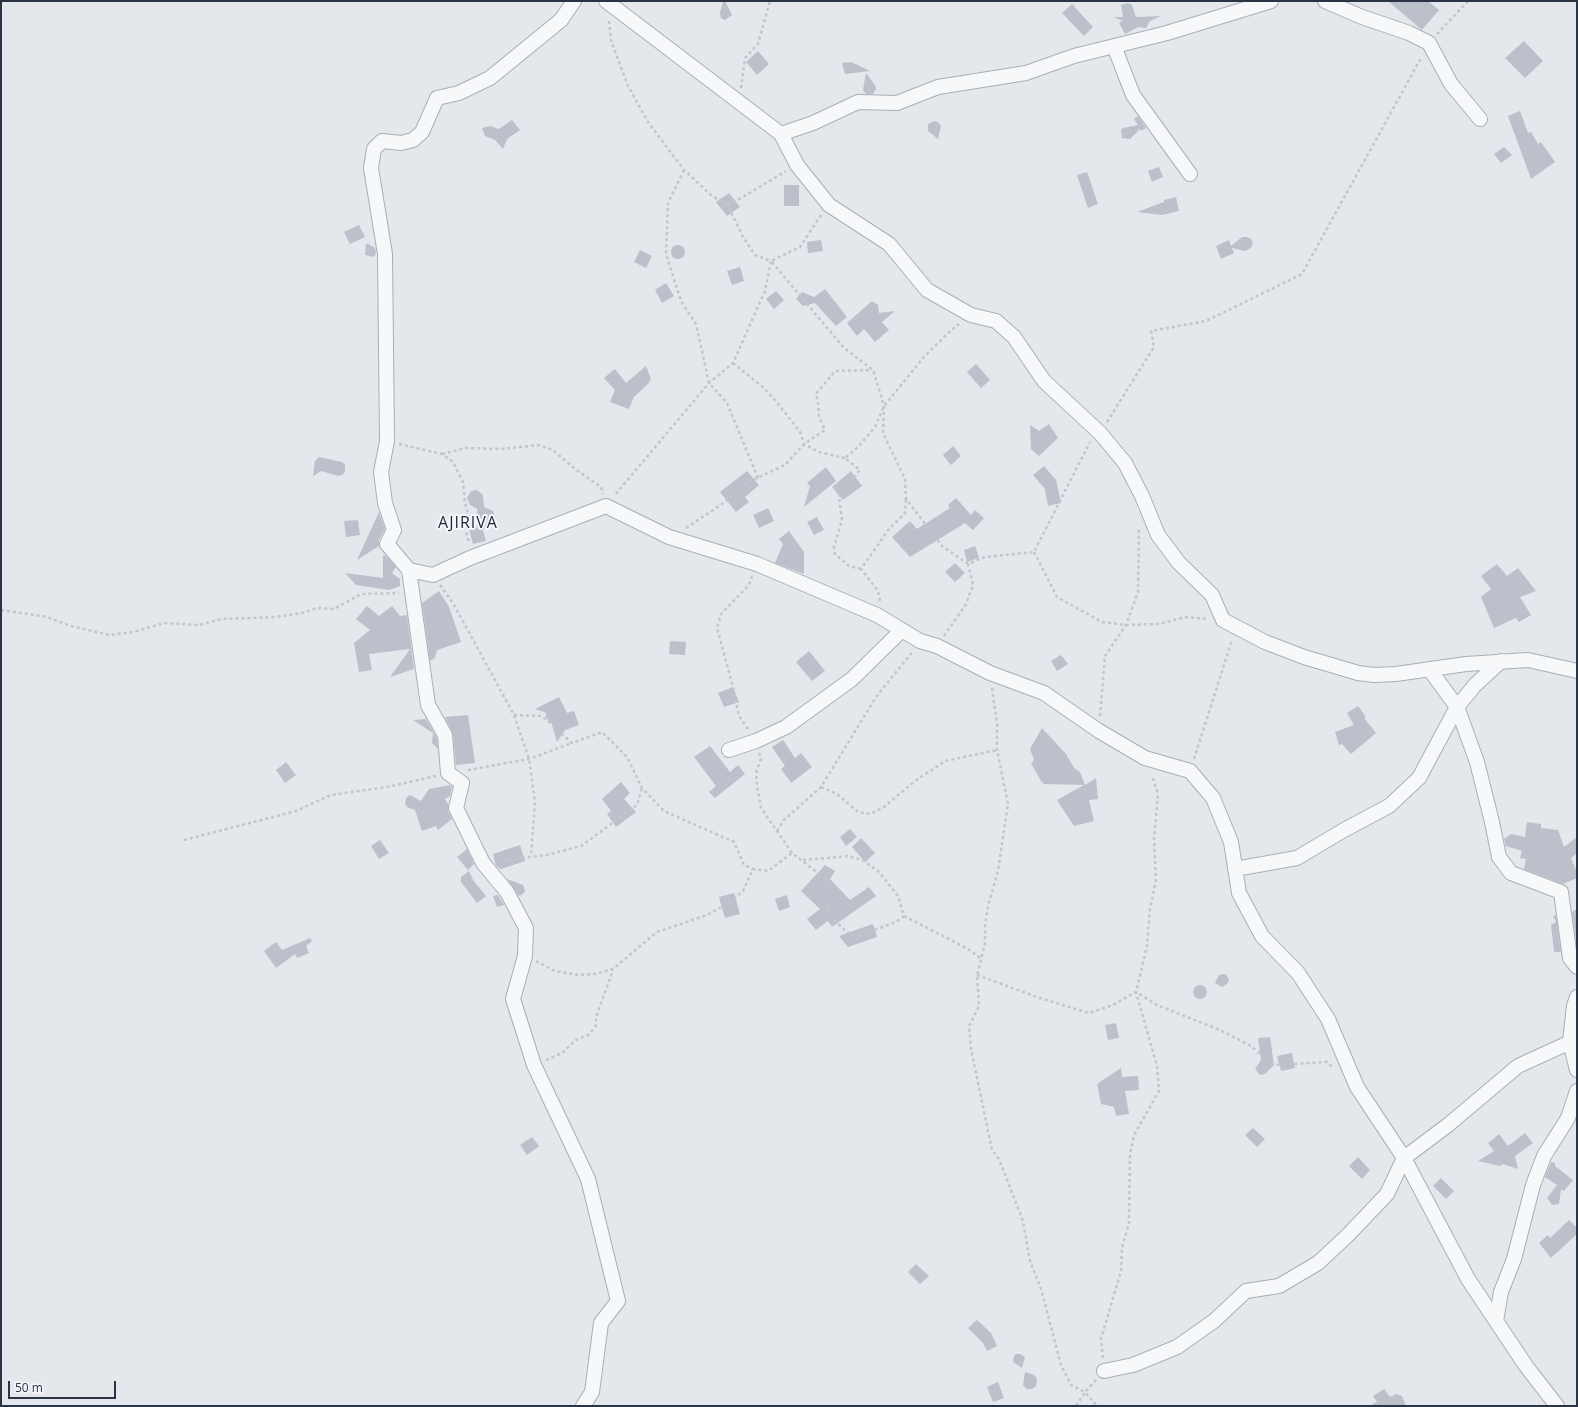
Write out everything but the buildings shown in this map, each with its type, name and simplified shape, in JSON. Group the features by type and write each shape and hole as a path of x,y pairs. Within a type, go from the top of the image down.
{"street":[{"path":"574,1 561,20 490,78 459,94 438,98 422,132 413,140 401,143 382,141 374,149 371,168 385,254 387,441 381,472 385,503 394,530 387,544 409,570 428,705 445,735 448,773 462,783 456,808 483,863 507,892 526,928 525,956 513,999 534,1065 588,1179 618,1301 601,1323 592,1392 583,1406"},
{"path":"781,134 814,123 858,102 896,103 938,87 1026,73 1074,56 1167,33 1271,1"},
{"path":"1325,1 1362,17 1409,33 1429,43 1451,84 1480,119"},
{"path":"609,4 781,134 797,165 829,205 889,244 928,290 971,315 996,321 1014,337 1044,381 1100,433 1125,463 1142,496 1158,535 1179,563 1212,595 1223,620 1265,642 1304,657 1358,673 1374,675 1501,661 1528,660 1577,671"},
{"path":"1114,46 1134,95 1190,174"},
{"path":"409,570 433,575 470,558 606,506 669,537 757,564 877,615 920,641 937,646 990,673 1044,693 1099,731 1145,758 1190,771 1213,798 1231,842 1239,893 1262,936 1298,973 1328,1019 1357,1087 1404,1158 1468,1279 1526,1366 1557,1406"},
{"path":"729,750 756,741 786,727 852,679 902,630"},
{"path":"1235,869 1296,858 1389,806 1418,778 1457,707 1475,685 1501,661"},
{"path":"1430,670 1457,707 1476,762 1492,822 1499,856 1511,873 1561,892 1570,958 1577,967"},
{"path":"1577,997 1574,1006 1574,1040 1577,1070"},
{"path":"1104,1371 1133,1365 1177,1347 1214,1321 1246,1291 1279,1286 1318,1263 1348,1235 1387,1194 1404,1158 1448,1125 1518,1066 1574,1040"},
{"path":"1496,1321 1501,1292 1514,1258 1533,1185 1544,1156 1568,1118 1577,1091"}],"path":[{"path":"740,103 745,58 758,44 770,1"},
{"path":"1034,552 1090,443 1100,433 1154,347 1151,331 1206,321 1302,274 1429,43 1468,1"},
{"path":"609,4 611,40 628,86 648,122 684,170 711,195 728,206 743,237 755,255 771,261 844,348 872,370 884,406 883,433 905,478 906,499 905,512 889,529 861,568"},
{"path":"728,206 797,165"},
{"path":"684,170 668,203 666,254 680,301 696,324 708,383 727,402 758,478"},
{"path":"771,261 800,247 819,217 829,205"},
{"path":"606,506 708,383 732,363 765,291 771,261"},
{"path":"845,458 858,447 875,427 884,406 924,357 947,334 971,315"},
{"path":"732,363 764,388 800,432 804,444 819,452 845,458 860,470 839,496 842,520 834,547 835,554 849,566 861,568 878,591 881,607 877,615"},
{"path":"669,537 725,502 746,484 785,465 804,444 825,430 819,417 816,394 835,371 872,370"},
{"path":"387,441 442,454 453,462 463,482 465,503 470,520 466,531 470,558"},
{"path":"442,454 466,448 501,449 539,445 553,450 575,469 601,487 606,506"},
{"path":"906,499 942,546 968,564 973,586 966,604 937,646"},
{"path":"1099,731 1104,656 1126,625 1138,592 1139,521"},
{"path":"968,564 985,557 1034,552"},
{"path":"1034,552 1056,597 1102,622 1126,625 1159,624 1186,617 1223,620 1232,638 1190,771"},
{"path":"757,564 749,585 721,614 717,628 733,687 739,716 756,741 761,759 756,773 761,808 792,853 827,880 824,888 830,915 842,928 855,938 896,922 904,916"},
{"path":"1,610 47,617 71,626 109,635 132,632 164,623 200,626 222,619 276,617 317,608 334,609 361,594 373,592 399,594 409,570"},
{"path":"433,575 453,603 514,715 529,760 535,802 531,856"},
{"path":"777,831 784,820 821,787 876,697 920,641"},
{"path":"990,673 997,724 998,750 1008,804 998,871 988,906 982,960 977,975 979,1006 969,1026 971,1049 992,1150 999,1159 1023,1222 1030,1261 1041,1289 1061,1364 1072,1385 1086,1392 1097,1406"},
{"path":"514,715 542,716 572,743"},
{"path":"184,840 296,811 331,796 387,787 448,773 529,760 602,732 627,757 642,788 664,810 734,842 744,865 752,870 768,872 792,853"},
{"path":"821,787 837,794 858,812 870,814 884,807 915,781 945,761 998,750"},
{"path":"1076,1406 1104,1371 1101,1339 1121,1271 1122,1248 1129,1223 1130,1155 1134,1136 1159,1091 1157,1066 1136,992 1147,946 1150,908 1156,881 1154,840 1158,794 1156,783 1145,758"},
{"path":"483,863 531,856 547,856 581,846 637,805 642,788"},
{"path":"802,860 849,856 864,860 879,872 898,896 904,916 968,950 982,960"},
{"path":"525,956 555,971 578,975 595,974 613,969 657,932 707,915 729,903 743,891 752,870"},
{"path":"534,1065 562,1053 576,1040 590,1034 596,1024 596,1017 613,969"},
{"path":"977,975 1040,998 1089,1013 1113,1005 1136,992"},
{"path":"1136,992 1157,1004 1220,1030 1251,1046 1273,1065 1327,1062 1339,1072"}],"district":[{"name":"AJIRIVA","path":"468,523"}]}
